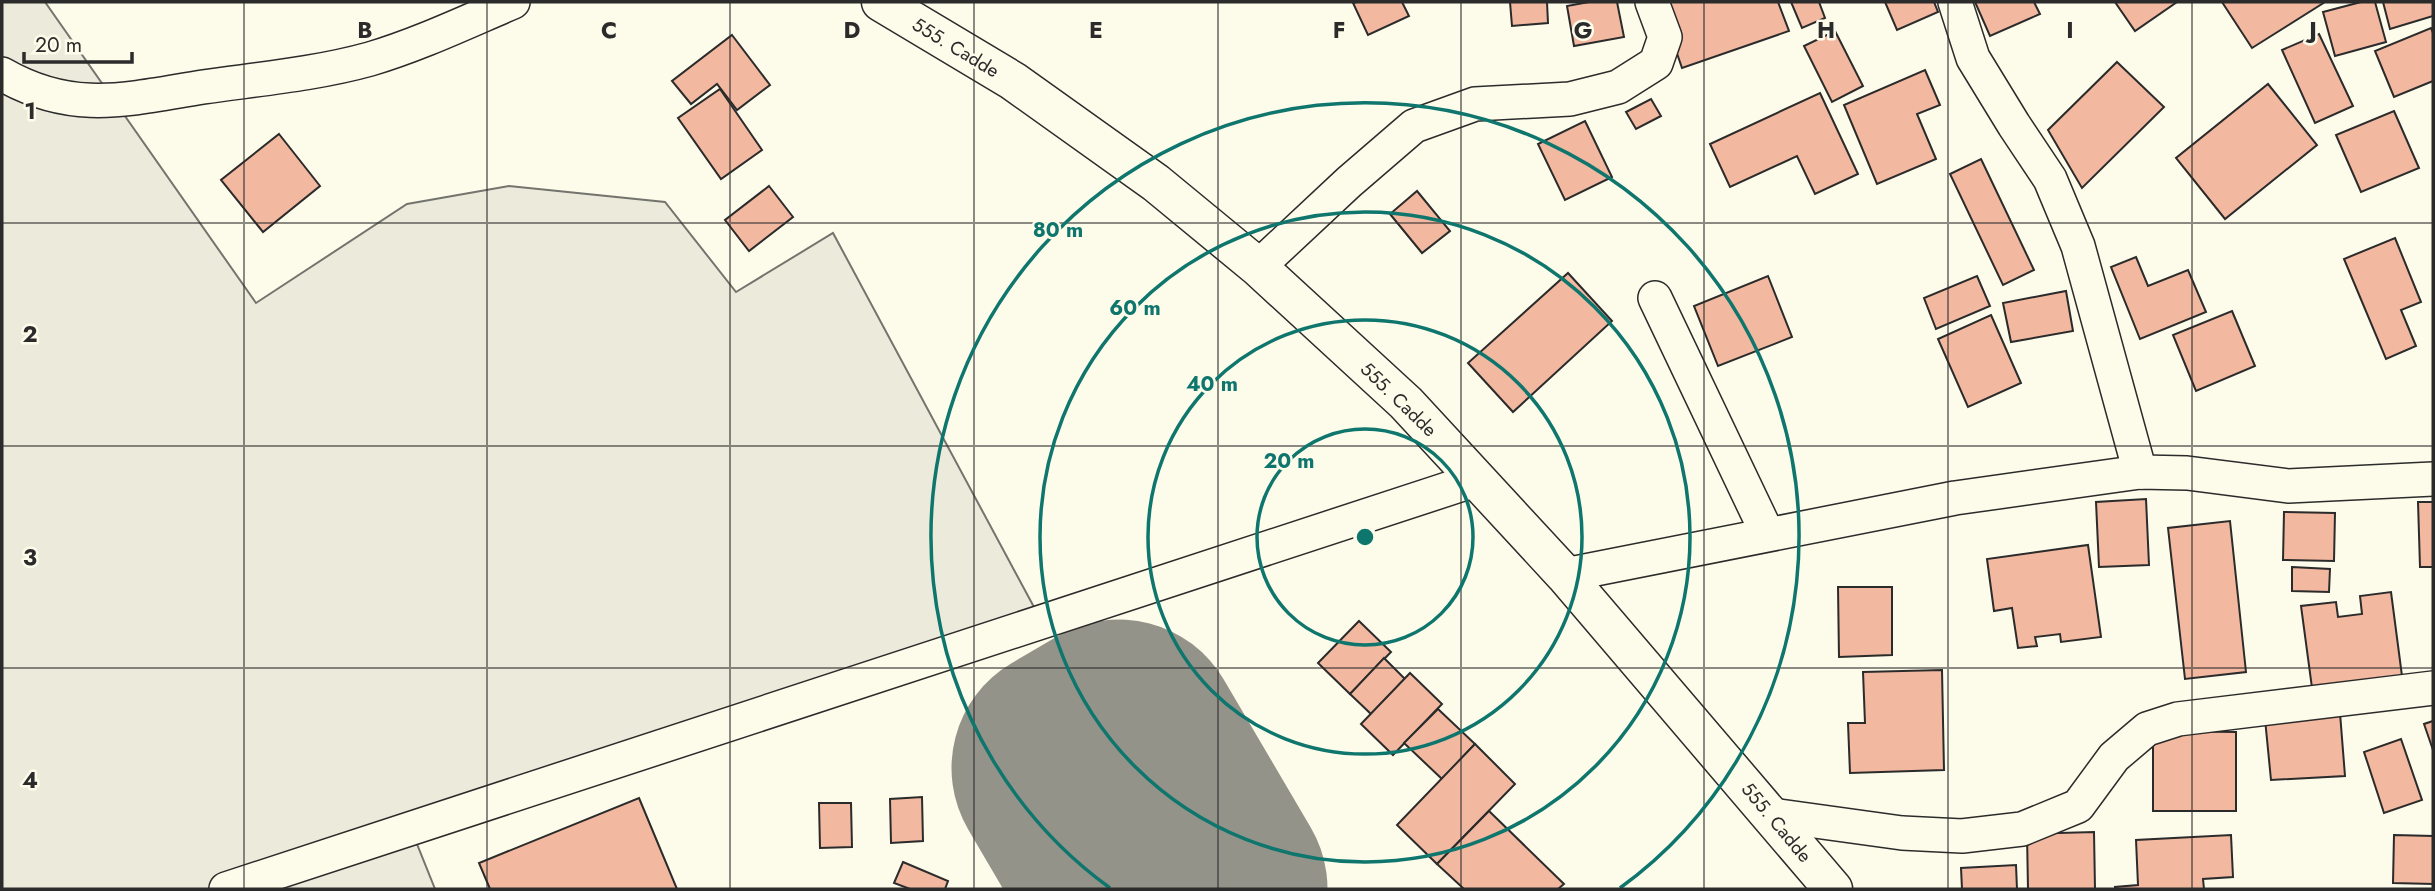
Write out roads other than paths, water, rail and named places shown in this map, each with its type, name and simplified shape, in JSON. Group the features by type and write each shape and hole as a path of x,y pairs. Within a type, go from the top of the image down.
{"street":[{"path":"2,75 22,86 48,95 104,102 132,99 285,77 370,59 460,27 513,2"},
{"name":"555. Cadde","path":"881,2 1024,89 1156,183 1258,267 1406,402 1565,575 1833,889"},
{"path":"1258,267 1414,126 1475,104 1570,99 1606,90 1618,86 1656,63 1665,37 1652,2"},
{"path":"1955,2 1973,58 2050,179 2078,246 2140,472"},
{"path":"1655,298 1767,533"},
{"path":"1565,575 1955,498 2140,472 2188,473 2288,486 2433,480"},
{"path":"226,889 1478,479"},
{"path":"1772,816 1902,833 1962,836 2022,829 2078,806 2114,757 2147,729 2178,719 2433,688"}]}
